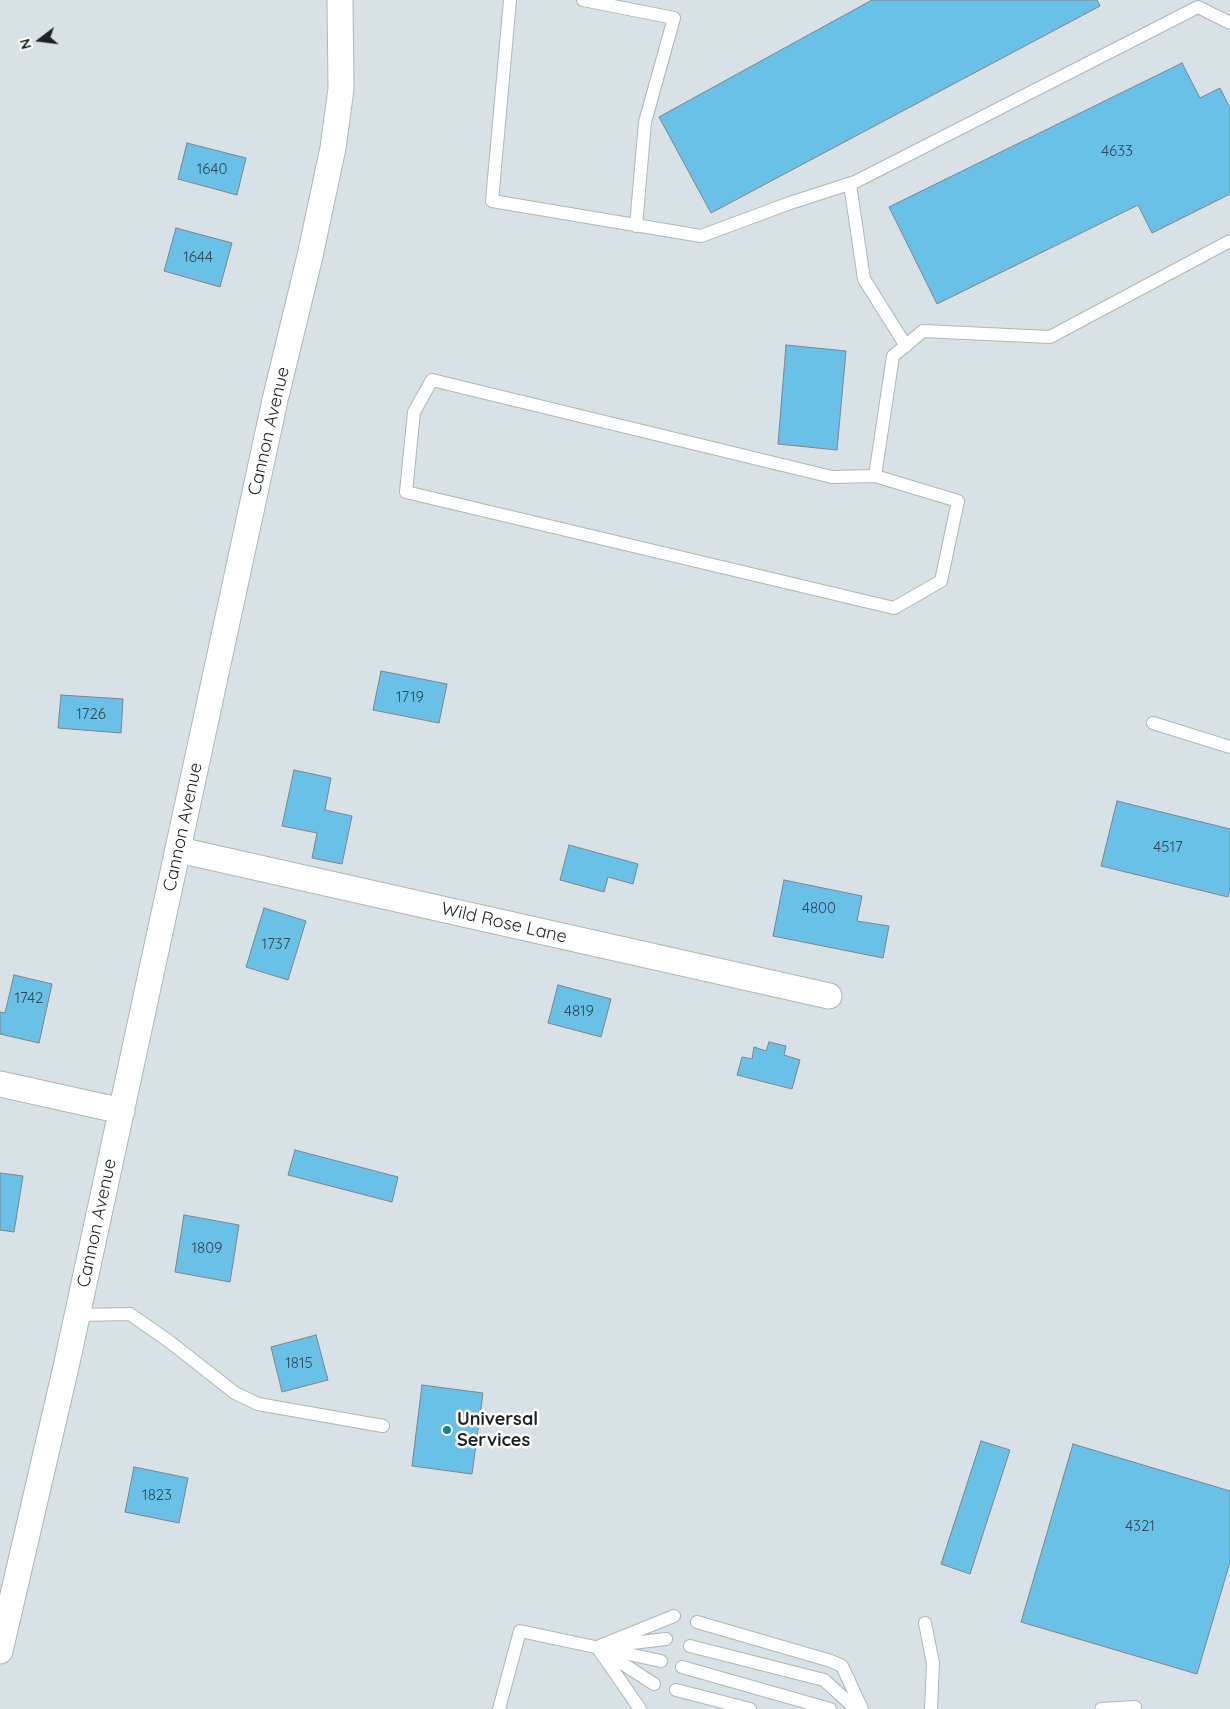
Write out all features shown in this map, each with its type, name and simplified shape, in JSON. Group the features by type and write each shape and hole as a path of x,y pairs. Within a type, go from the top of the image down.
{"street":[{"name":"Cannon Avenue","path":"0,1651 77,1315 276,400 333,148 341,89 340,0"},
{"name":"Wild Rose Lane","path":"179,850 829,996"},
{"path":"0,1084 122,1110"}],"lane":[{"path":"510,0 492,201 701,236 790,203 850,184 1198,7 1230,23"},
{"path":"583,0 674,18 644,122 636,226"},
{"path":"850,184 864,279 906,346"},
{"path":"875,476 893,356 923,331 1050,337 1230,241"},
{"path":"432,380 832,477 875,476 958,501 941,580 894,608 406,492 414,412 432,380"},
{"path":"1153,722 1230,748"},
{"path":"77,1315 130,1314 170,1342 235,1394 258,1404 383,1426"},
{"path":"597,1647 674,1616"},
{"path":"696,1622 831,1661 842,1666 862,1709"},
{"path":"926,1623 933,1663 930,1709"},
{"path":"499,1709 520,1631 661,1661"},
{"path":"597,1647 666,1639"},
{"path":"690,1646 824,1680 856,1709"},
{"path":"597,1647 654,1684"},
{"path":"597,1647 640,1709"},
{"path":"682,1667 830,1709"},
{"path":"676,1690 750,1709"},
{"path":"1101,1709 1135,1707"}],"building":[{"path":"872,0 1097,0 1100,6 711,213 659,117"},
{"path":"1182,63 1200,98 1220,88 1230,108 1230,194 1152,233 1138,205 937,304 889,207"},
{"path":"187,143 246,158 237,195 178,179"},
{"path":"176,228 232,243 220,287 164,271"},
{"path":"786,345 846,351 837,450 778,444"},
{"path":"381,671 447,684 439,723 373,710"},
{"path":"61,695 123,699 121,733 58,728"},
{"path":"294,770 331,778 325,810 352,816 342,864 312,858 317,833 282,826"},
{"path":"1117,801 1230,829 1230,888 1228,897 1101,866"},
{"path":"569,845 638,864 633,884 608,877 604,892 560,880"},
{"path":"784,880 862,896 857,921 889,926 883,958 773,936"},
{"path":"264,908 306,921 288,980 246,967"},
{"path":"14,975 52,984 39,1043 0,1034 0,1012 5,1013"},
{"path":"558,985 611,999 601,1037 548,1023"},
{"path":"769,1042 786,1046 784,1055 800,1060 792,1089 737,1075 742,1057 752,1059 754,1047 766,1051"},
{"path":"295,1150 398,1177 392,1202 288,1175"},
{"path":"0,1173 23,1176 14,1232 0,1230"},
{"path":"184,1215 239,1225 230,1282 175,1272"},
{"path":"316,1335 328,1380 282,1392 271,1347"},
{"name":"Universal Services","path":"422,1385 483,1393 472,1474 412,1466"},
{"path":"981,1441 1010,1450 970,1574 941,1564"},
{"path":"1073,1444 1230,1491 1230,1562 1197,1674 1021,1622"},
{"path":"134,1467 188,1478 179,1523 125,1512"}],"place":[{"name":"Universal Services","path":"447,1430"}]}
